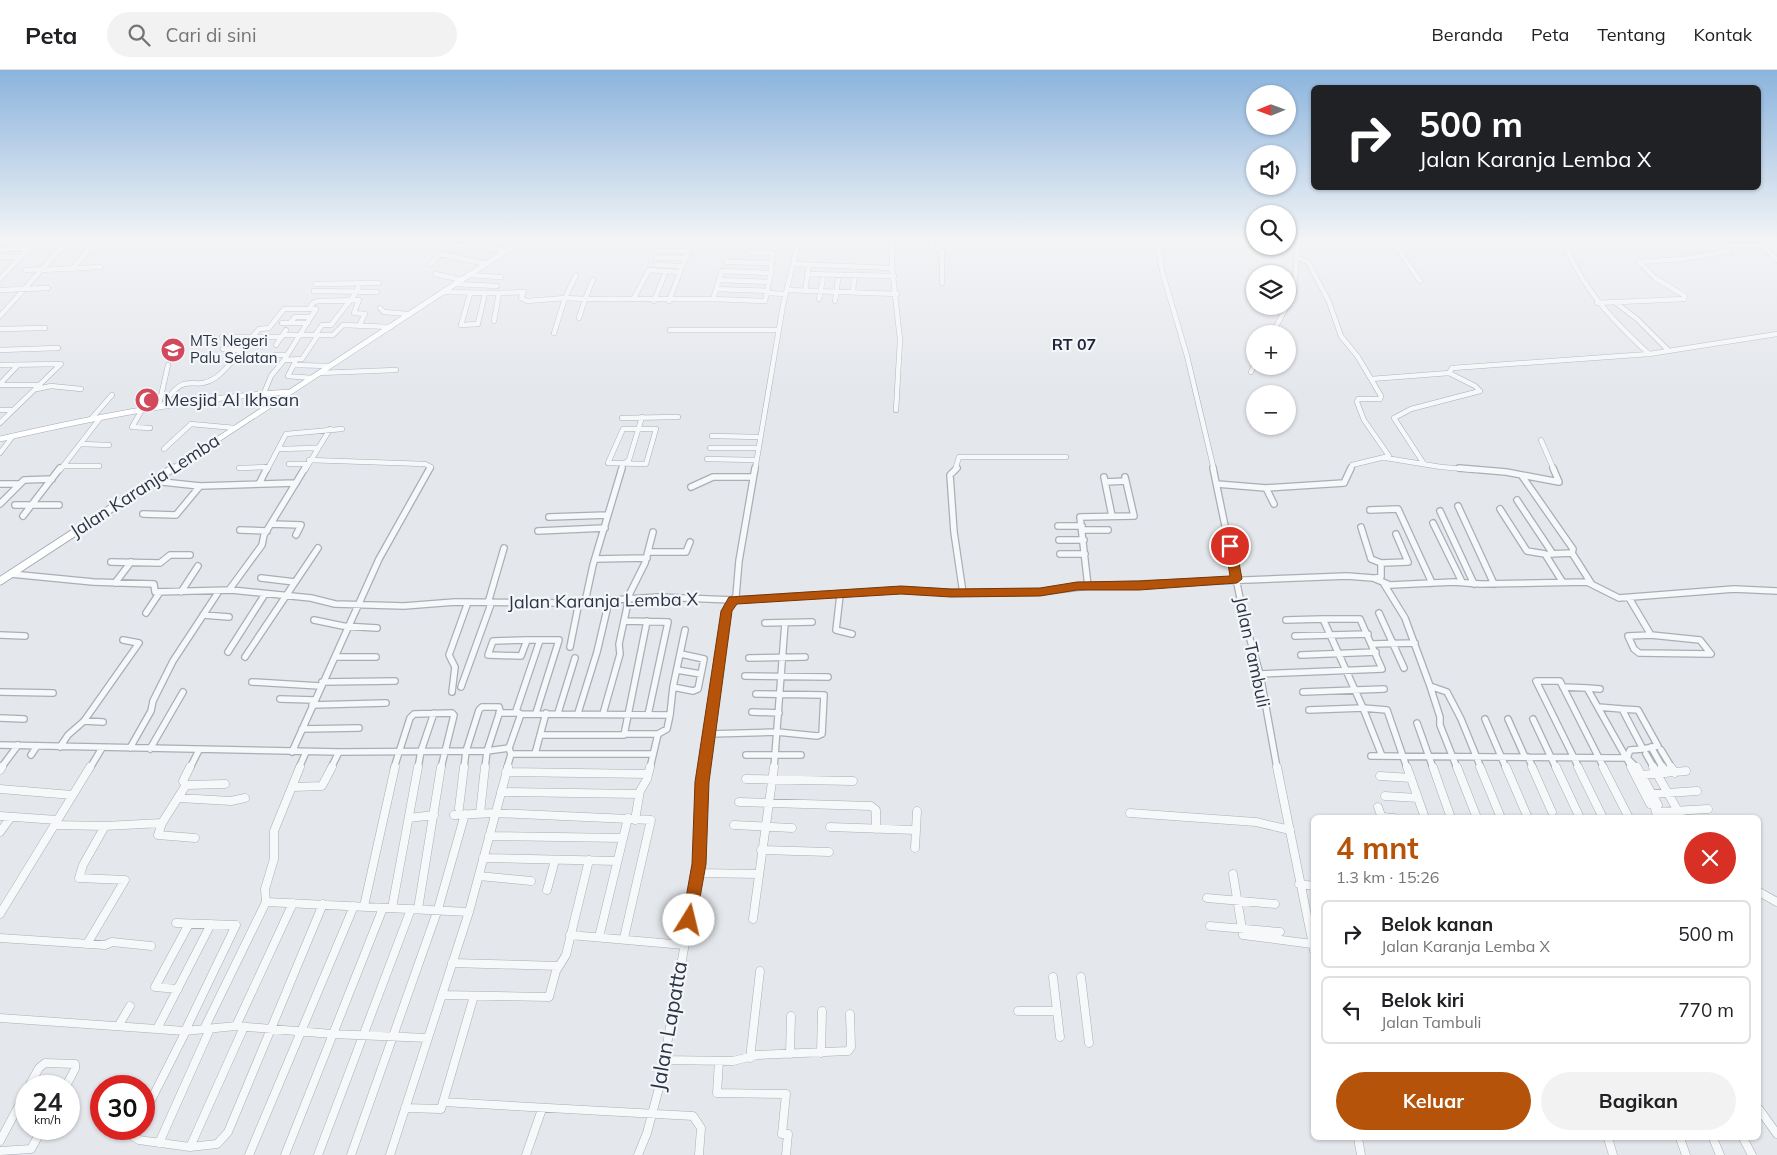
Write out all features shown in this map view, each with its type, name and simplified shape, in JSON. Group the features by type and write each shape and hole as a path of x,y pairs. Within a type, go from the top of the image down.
{"main road":[{"name":"Jalan Karanja Lemba","path":"4,577 235,428 278,395 290,392 448,290"},
{"path":"0,439 143,408 264,393 278,395"}],"street":[{"path":"0,316 23,290"},
{"path":"554,333 569,290"},
{"path":"579,318 589,290"},
{"path":"634,298 638,290"},
{"path":"654,302 659,290"},
{"path":"669,301 673,290"},
{"path":"713,299 716,290"},
{"path":"727,290 897,294"},
{"path":"896,290 902,352 896,410"},
{"name":"Jalan Tambuli","path":"1168,290 1178,319 1218,484 1245,622 1260,674 1299,884 1311,938"},
{"path":"1323,290 1341,336 1382,398 1358,399 1357,402 1364,420 1389,455 1386,458"},
{"path":"1589,290 1612,320 1648,354"},
{"path":"1598,303 1684,299 1685,296 1677,290"},
{"path":"314,291 378,292"},
{"path":"819,299 820,291"},
{"path":"332,325 356,292"},
{"path":"444,292 500,294 524,292 521,298 527,301 565,298 634,298 654,302 713,299 765,301 768,292"},
{"name":"Jalan Lapatta","path":"638,1155 652,1113 663,1060 700,856 702,782 727,611 736,592 758,448 786,292"},
{"path":"835,301 837,292"},
{"path":"470,294 461,326 478,323 485,294"},
{"path":"494,321 500,294"},
{"path":"309,308 318,300 350,300 360,302 354,313 365,314 359,326"},
{"path":"1616,303 1637,319 1668,350"},
{"path":"380,308 384,312 408,314"},
{"path":"162,405 174,388 180,384 216,378 259,329 269,328 284,309 316,309 288,355 271,376 264,393"},
{"path":"290,323 295,317 311,317"},
{"path":"282,324 308,323"},
{"path":"312,378 288,376 295,363 302,358 322,325 390,327"},
{"path":"222,337 336,334 343,326"},
{"path":"0,329 45,328"},
{"path":"276,344 286,330"},
{"path":"670,330 779,330"},
{"path":"1449,373 1452,368 1502,363 1648,354 1762,338 1777,334"},
{"path":"0,350 58,348"},
{"path":"223,349 240,350"},
{"path":"274,355 288,355"},
{"path":"284,360 295,363 330,366"},
{"path":"0,384 18,364"},
{"path":"0,365 61,364 0,423"},
{"path":"162,405 168,365"},
{"path":"319,373 396,370"},
{"path":"1371,379 1449,373 1475,386 1480,391 1411,409 1394,418 1424,464"},
{"path":"0,384 81,389"},
{"path":"91,419 112,395"},
{"path":"143,408 132,427 150,428"},
{"path":"0,410 12,410"},
{"path":"23,516 101,417"},
{"path":"570,647 623,464 629,460 640,429 642,417"},
{"path":"622,418 678,417"},
{"path":"164,449 192,424 235,428"},
{"path":"259,484 288,433 342,429"},
{"path":"656,429 647,462 623,464 608,463 621,431 656,429"},
{"path":"229,590 262,544 267,531 316,448 330,430"},
{"path":"0,454 13,436"},
{"path":"712,436 760,437"},
{"path":"1218,484 1266,488 1344,483 1347,480 1352,465 1386,458 1559,482 1541,440"},
{"path":"80,444 109,444"},
{"path":"278,449 316,448"},
{"path":"710,448 758,448"},
{"path":"963,593 954,532 950,475 957,468 959,457 1066,457"},
{"path":"707,459 756,460"},
{"path":"289,464 308,462 431,466 392,534 347,626 292,752"},
{"path":"63,466 99,466"},
{"path":"239,468 268,467"},
{"path":"1522,476 1573,549 1572,553 1591,583 1615,597 1629,598 1734,589 1777,591"},
{"path":"691,487 713,477 754,477"},
{"path":"0,504 24,480 52,479"},
{"path":"1088,586 1080,517 1134,516 1126,479 1104,479 1112,516"},
{"path":"154,481 200,486 296,484"},
{"path":"0,484 19,484"},
{"path":"142,514 176,515 200,486"},
{"path":"1266,488 1274,504"},
{"path":"1517,500 1553,554"},
{"path":"15,505 59,505"},
{"path":"1458,506 1494,584"},
{"path":"1500,509 1527,551 1545,554 1572,553"},
{"path":"1370,510 1398,510 1432,583"},
{"path":"1440,511 1474,584"},
{"path":"549,516 608,515"},
{"path":"1433,523 1462,582"},
{"path":"272,524 301,526 296,535"},
{"path":"1058,526 1108,530"},
{"path":"1361,527 1371,559 1381,563 1408,562 1396,534"},
{"path":"538,531 605,528"},
{"path":"240,530 267,531"},
{"path":"603,714 620,652 619,644 629,599 633,585 648,555 653,532"},
{"path":"1059,540 1084,540"},
{"path":"595,558 686,552 690,542"},
{"path":"245,657 318,548"},
{"path":"461,687 489,603 504,548"},
{"path":"1060,554 1085,554"},
{"path":"1545,554 1562,582"},
{"path":"111,562 160,563 170,555 190,555"},
{"path":"115,583 130,562"},
{"path":"1373,578 1382,576 1381,563"},
{"path":"182,592 198,566"},
{"name":"Jalan Karanja Lemba X","path":"4,577 154,584 153,592 229,590 311,598 328,603 357,606 420,606 468,602 582,602 658,597 733,600 901,590 963,593 1040,592 1088,586 1139,586 1237,579 1347,576 1373,578"},
{"path":"261,578 295,582"},
{"path":"1373,578 1384,583 1591,583"},
{"path":"1384,583 1405,618 1415,643 1440,717 1440,725 1476,815"},
{"path":"130,748 151,711 153,701 173,661 219,591"},
{"path":"146,613 160,592"},
{"path":"228,652 265,594"},
{"path":"840,594 836,630 852,634"},
{"path":"1629,598 1651,635"},
{"path":"578,713 597,652 609,601"},
{"path":"452,692 455,667 449,655 468,602"},
{"path":"1379,612 1404,668"},
{"path":"203,615 229,617"},
{"path":"1260,674 1382,669 1383,667 1360,618 1286,620"},
{"path":"1322,619 1363,708 1382,756"},
{"path":"314,620 347,626 377,628"},
{"path":"624,621 668,622 648,715"},
{"path":"625,734 647,621"},
{"path":"765,623 812,622"},
{"path":"753,920 761,850 769,803 783,677 785,623"},
{"path":"540,735 658,734 667,729 673,687 685,630"},
{"path":"1295,636 1368,634"},
{"path":"0,635 25,636"},
{"path":"1651,635 1700,640 1710,654 1639,653 1634,649 1628,636 1651,635"},
{"path":"60,747 68,735 84,721 139,643 123,640"},
{"path":"527,640 521,656 488,656 493,641 527,640 540,640 560,642 536,713"},
{"path":"390,1155 469,912 506,772 519,713 516,711 540,640"},
{"path":"1372,644 1415,643"},
{"path":"1301,654 1376,652"},
{"path":"673,687 697,690 701,674 703,658 681,654"},
{"path":"334,656 376,657"},
{"path":"749,658 805,657"},
{"path":"558,713 575,658"},
{"path":"677,670 701,674"},
{"path":"745,676 828,677"},
{"path":"252,682 321,684 395,681"},
{"path":"1602,815 1575,757 1536,681 1560,681 1628,815"},
{"path":"1430,686 1449,694 1500,815"},
{"path":"1563,687 1600,689"},
{"path":"1587,688 1627,758 1650,804"},
{"path":"1303,692 1384,689"},
{"path":"0,692 53,693"},
{"path":"150,749 183,692"},
{"path":"709,734 777,732 817,736 823,733 824,696 756,694"},
{"path":"280,699 313,702 386,703"},
{"path":"459,808 466,750 480,709 499,707 488,750 480,813"},
{"path":"1598,707 1638,710 1658,747 1675,772"},
{"path":"1309,710 1363,708 1386,710 1424,815"},
{"path":"1622,709 1680,815"},
{"path":"499,713 546,712 670,715"},
{"path":"535,754 546,712"},
{"path":"752,712 779,713"},
{"path":"285,1155 332,1034 388,908 409,818 421,752 434,713"},
{"path":"318,1155 363,1035 415,909 434,815 444,751 454,714 434,713 412,716 398,751 364,906"},
{"path":"0,718 24,719"},
{"path":"1485,719 1527,815"},
{"path":"1508,719 1552,812"},
{"path":"1533,719 1579,815"},
{"path":"84,721 103,722"},
{"path":"1416,723 1450,815"},
{"path":"302,729 359,728"},
{"path":"599,937 623,838 648,774 658,734"},
{"path":"0,745 292,752 488,750 535,754 653,754"},
{"path":"0,770 18,745"},
{"path":"31,755 37,746"},
{"path":"1627,758 1630,750 1644,751 1658,747"},
{"path":"1658,747 1666,773"},
{"path":"1,912 102,748"},
{"path":"186,785 183,781 198,750"},
{"path":"159,1143 207,1029 266,902 263,889 274,860 272,844 274,832 306,752"},
{"path":"293,787 322,786 339,752"},
{"path":"746,755 801,755"},
{"path":"1372,756 1627,758 1635,764 1652,794 1658,806 1655,808 1657,815 1708,809"},
{"path":"506,772 648,774"},
{"path":"1641,775 1686,772"},
{"path":"1380,776 1411,778"},
{"path":"746,779 853,781"},
{"path":"186,785 225,784"},
{"path":"186,785 162,823 159,836 195,838"},
{"path":"0,789 72,795"},
{"path":"1652,794 1698,791"},
{"path":"501,792 639,794"},
{"path":"1385,796 1418,798"},
{"path":"179,798 231,801 245,798"},
{"path":"739,802 871,806 876,810 876,829"},
{"path":"1378,807 1381,815"},
{"path":"915,848 916,811"},
{"path":"454,815 495,813 651,820 652,823 624,938"},
{"path":"1130,813 1256,822 1290,830"},
{"path":"351,1155 438,909 465,814"},
{"path":"409,818 434,815"},
{"path":"0,816 56,823 105,826 162,823"},
{"path":"0,832 11,817"},
{"path":"734,825 792,828"},
{"path":"87,944 124,880 79,878 83,865 105,826"},
{"path":"830,827 916,830"},
{"path":"489,836 623,838"},
{"path":"761,850 829,852"},
{"path":"483,858 617,861"},
{"path":"547,890 555,860"},
{"path":"442,995 549,997 559,966 566,954 589,860"},
{"path":"697,873 758,874"},
{"path":"1233,874 1243,935 1311,947"},
{"path":"478,876 531,881"},
{"path":"1299,884 1311,886"},
{"path":"1761,893 1777,902"},
{"path":"1207,898 1274,904"},
{"path":"266,902 469,912"},
{"path":"190,1146 293,903"},
{"path":"140,1140 190,1146 214,1145 222,1142 228,1132 323,904"},
{"path":"249,1155 354,906"},
{"path":"155,1092 236,925 176,923"},
{"path":"178,988 155,987 189,924"},
{"path":"157,1029 211,924"},
{"path":"1210,926 1280,932"},
{"path":"570,935 624,938 684,945"},
{"path":"0,938 105,945 112,942 151,946"},
{"path":"452,964 559,966"},
{"path":"750,1058 760,971"},
{"path":"1054,977 1060,1037"},
{"path":"1081,977 1089,1043"},
{"path":"405,1108 440,1110 474,996"},
{"path":"119,1025 130,1006"},
{"path":"821,1053 822,1011"},
{"path":"1018,1011 1057,1011"},
{"path":"663,1060 742,1060 790,1054 843,1052 850,1049 850,1014"},
{"path":"790,1054 791,1016"},
{"path":"0,1018 185,1031 240,1026 332,1034 428,1038"},
{"path":"719,1061 717,1093 786,1094 782,1134 788,1134 786,1155"},
{"path":"35,1075 45,1063 75,1064 72,1075"},
{"path":"443,1102 542,1109 599,1109 689,1115 696,1118 701,1130 699,1155"},
{"path":"526,1155 542,1109"},
{"path":"1761,1112 1777,1134"},
{"path":"0,1141 15,1113"},
{"path":"0,1151 15,1153 31,1150 36,1140"},
{"path":"1358,1140 1361,1155"},
{"path":"1609,1140 1613,1155"},
{"path":"1681,1140 1686,1155"},
{"path":"1714,1140 1720,1155"},
{"path":"1744,1140 1752,1155"}],"place":[{"name":"MTs Negeri Palu Selatan","path":"173,350"},
{"name":"Mesjid Al Ikhsan","path":"147,400"}],"district":[{"name":"RT 07","path":"1074,344"}],"route":[{"path":"689,920 699,864 702,782 727,611 733,600 901,590 951,593 1040,592 1077,586 1139,586 1237,579 1230,546"}]}
